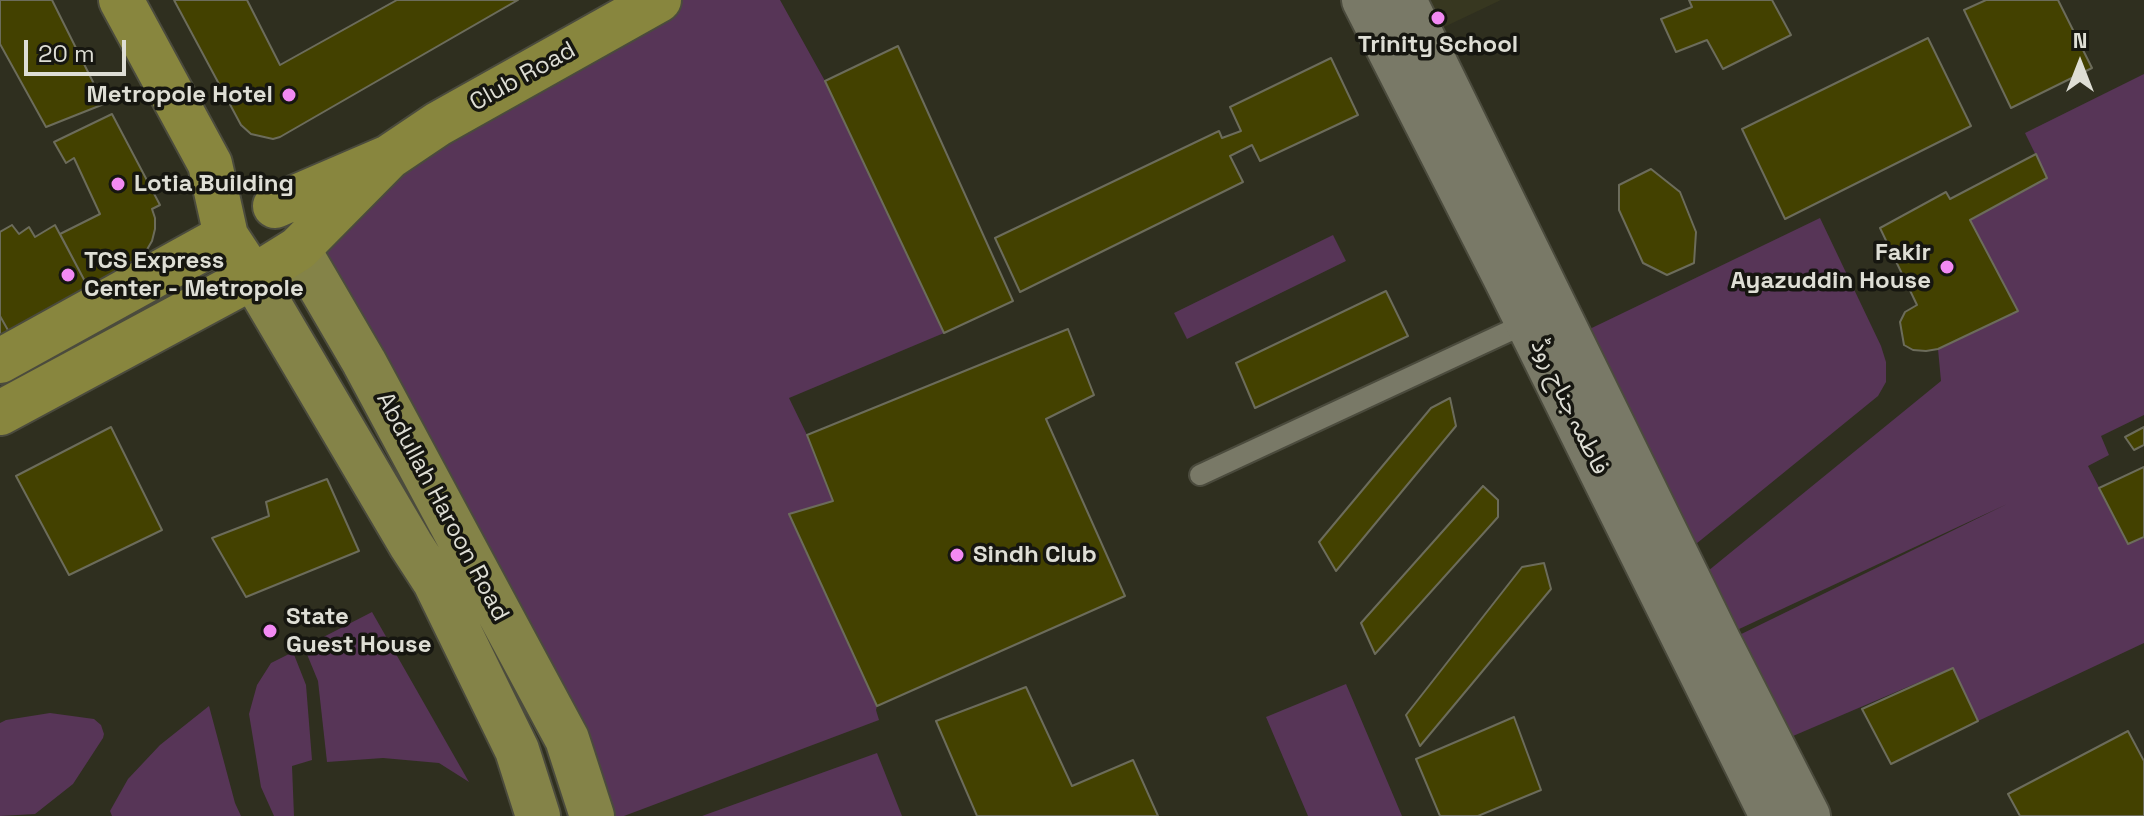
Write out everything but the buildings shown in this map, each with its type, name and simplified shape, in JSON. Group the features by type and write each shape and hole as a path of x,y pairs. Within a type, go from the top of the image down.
{"highway":[{"path":"0,361 226,236 210,164 121,0"},
{"name":"Club Road","path":"389,157 438,124 659,0"},
{"path":"210,164 275,206 389,157"},
{"path":"0,413 253,277 298,249 389,157"},
{"name":"Abdullah Haroon Road","path":"275,206 298,249"},
{"name":"Abdullah Haroon Road","path":"226,236 253,277"}],"main road":[{"name":"فاطمہ جناح روڈ","path":"1364,0 1542,316 1719,642 1808,816"},
{"name":"فاطمہ جناح روڈ","path":"1404,0 1542,316 1772,816"},
{"name":"Abdullah Haroon Road","path":"298,249 364,362 567,739 592,816"},
{"name":"Abdullah Haroon Road","path":"253,277 435,582 517,750 538,816"},
{"path":"422,563 461,543"}],"lane":[{"path":"1200,475 1542,316"}],"shaded area":[{"path":"659,0 780,0 825,81 944,333 789,398 833,501 789,515 877,706 879,720 624,816 590,816 299,250 389,158"},
{"name":"Trinity School","path":"1404,0 1501,0 1423,37"},
{"path":"2144,74 2144,415 2101,436 2109,455 2088,466 2128,543 2144,537 2144,643 1978,721 1952,668 1772,745 1725,642 2007,504 1722,637 1692,584 1941,381 1938,349 2017,311 1970,220 2047,178 2025,133"},
{"path":"1820,218 1881,346 1886,362 1886,382 1878,396 1680,557 1571,338"},
{"path":"1333,235 1346,261 1187,339 1174,313"},
{"path":"372,612 469,782 439,763 383,758 327,762 318,681 304,647"},
{"path":"293,652 306,685 312,760 292,766 294,816 274,816 261,787 249,714 257,685 271,663"},
{"path":"1346,684 1402,816 1308,816 1266,717"},
{"path":"209,706 241,816 112,816 110,811 128,779 160,745"},
{"path":"50,713 94,719 101,725 103,738 73,784 35,814 0,816 0,723"},
{"path":"877,753 902,816 702,816"}],"place":[{"name":"Trinity School","path":"1438,18"},
{"name":"Metropole Hotel","path":"289,95"},
{"name":"Lotia Building","path":"118,184"},
{"name":"Fakir Ayazuddin House","path":"1947,267"},
{"name":"TCS Express Center - Metropole","path":"68,275"},
{"name":"Sindh Club","path":"957,555"},
{"name":"State Guest House","path":"270,631"}]}
